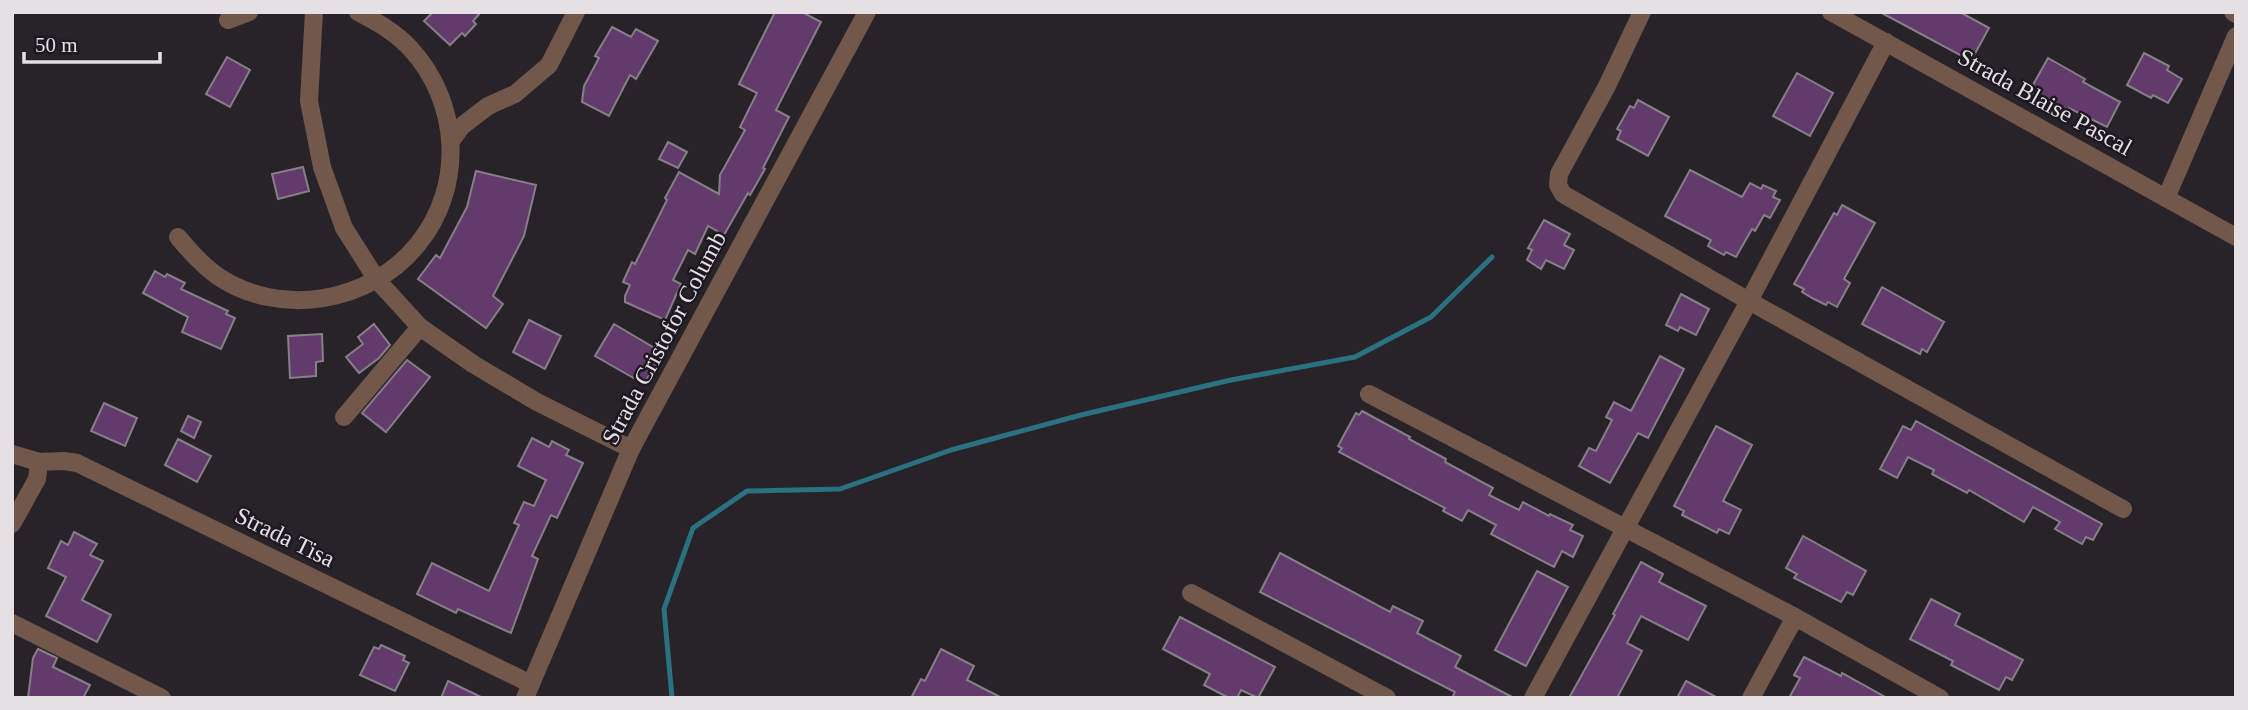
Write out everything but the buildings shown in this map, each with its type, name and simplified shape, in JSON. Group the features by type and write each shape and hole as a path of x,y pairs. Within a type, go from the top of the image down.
{"street":[{"path":"228,20 249,12"},
{"path":"314,12 309,101 322,167 344,228 377,281 420,327 472,364 537,402 631,449"},
{"path":"178,237 196,258 218,276 243,289 296,301 324,299 377,281 399,264 418,244 434,221 444,196 450,169 451,141 448,120 442,100 423,63 394,33 358,12"},
{"path":"451,141 462,126 488,106 515,94 549,65 576,12"},
{"name":"Strada Cristofor Columb","path":"528,691 631,449 867,12"},
{"path":"1642,12 1607,86 1559,174 1558,185 1563,194 1749,302 2123,509"},
{"name":"Strada Blaise Pascal","path":"1830,12 2236,237"},
{"path":"2166,198 2236,36"},
{"path":"1533,698 1627,529 1886,42"},
{"path":"344,416 420,327"},
{"path":"1369,394 1795,617 1940,698"},
{"name":"Strada Tisa","path":"12,454 39,462 77,463 528,691"},
{"path":"12,524 37,480 39,462"},
{"path":"1191,593 1387,698"},
{"path":"1751,698 1795,617"},
{"path":"12,623 162,698"}],"waterway":[{"path":"672,698 664,609 693,528 747,491 840,489 951,450 1081,415 1231,380 1355,357 1431,317 1492,257"}]}
